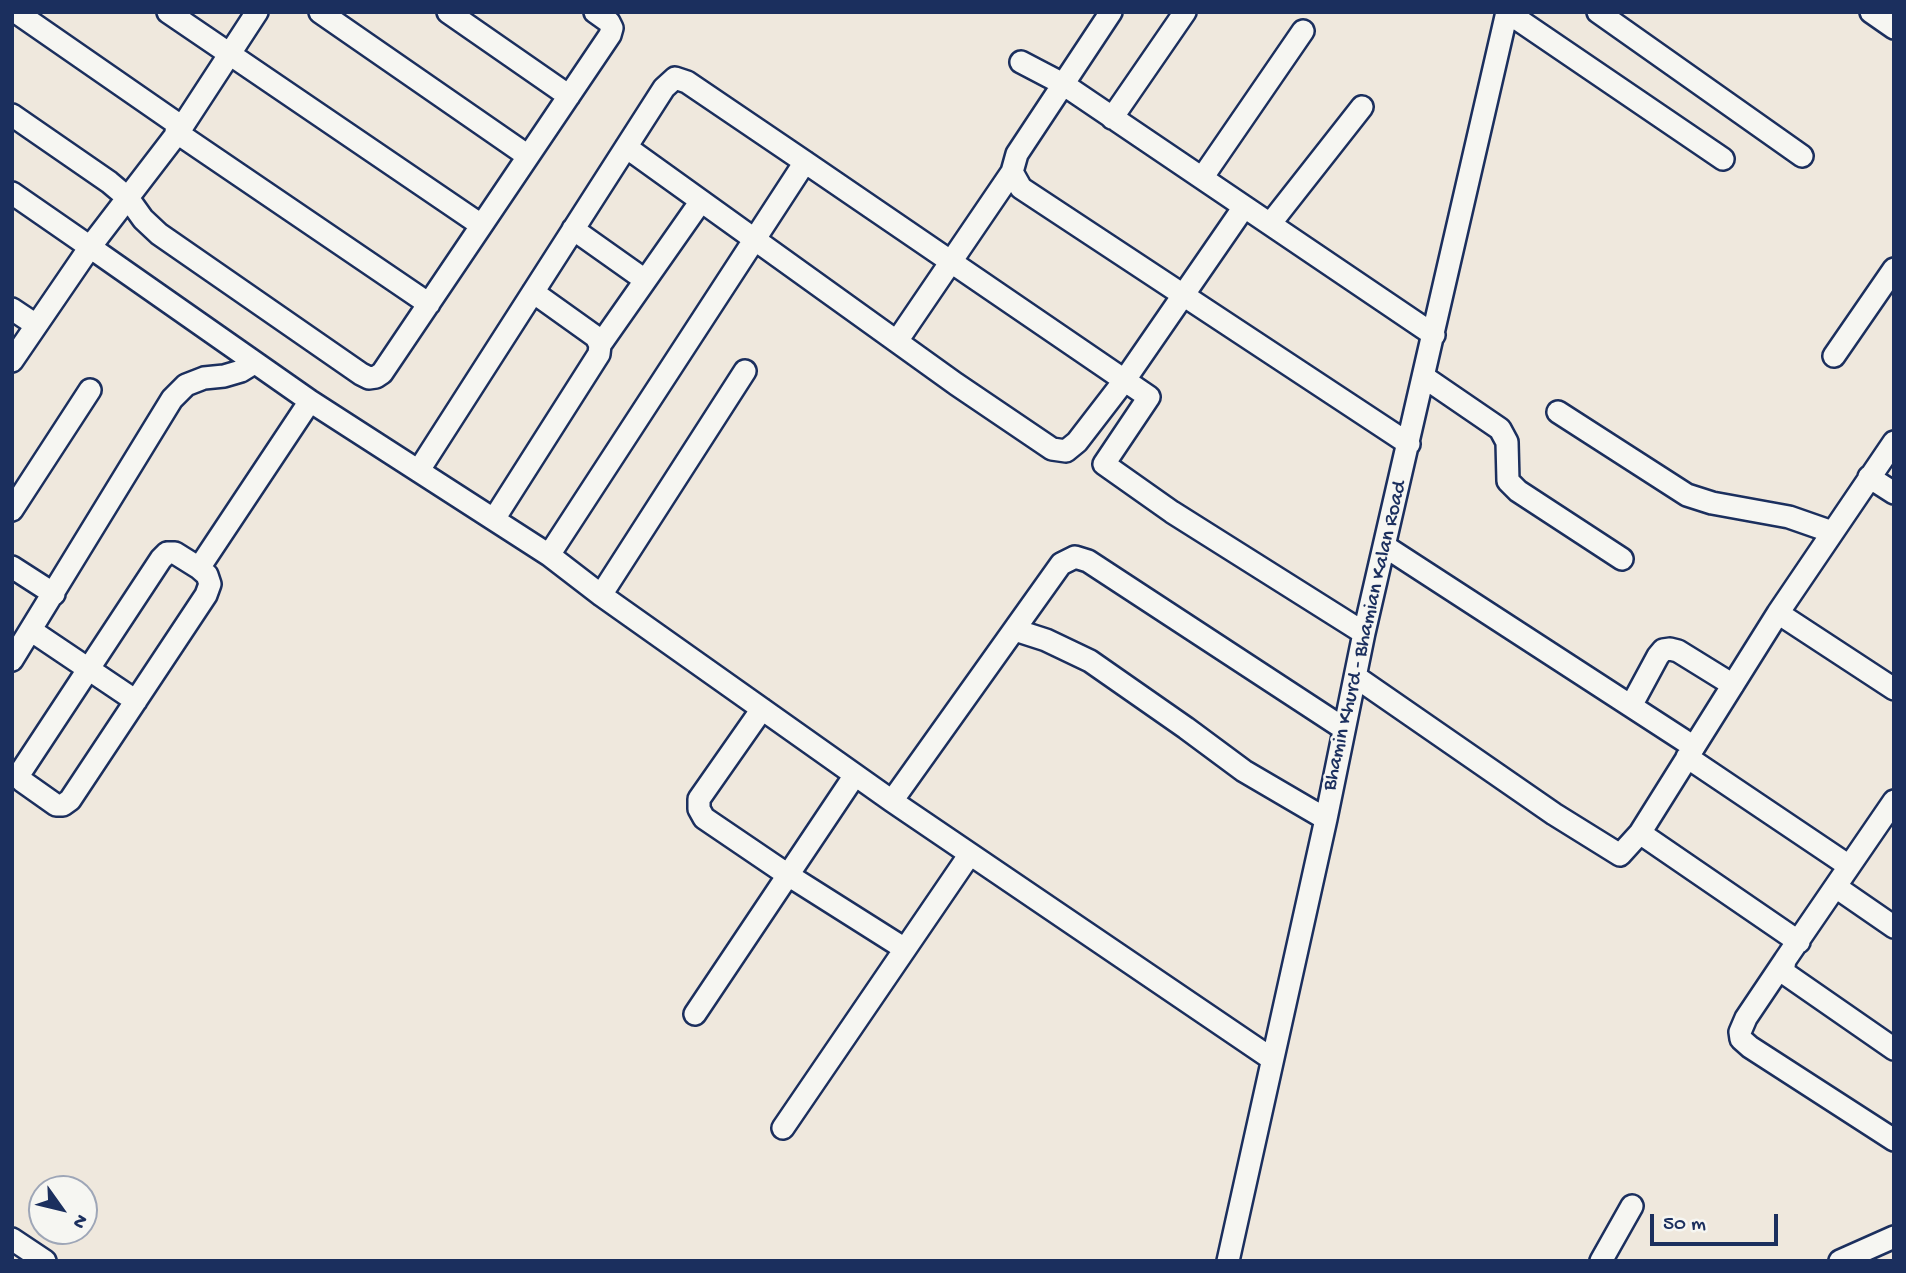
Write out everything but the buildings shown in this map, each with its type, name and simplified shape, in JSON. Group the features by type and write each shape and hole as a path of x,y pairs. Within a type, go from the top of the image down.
{"street":[{"path":"16,12 429,304"},
{"path":"168,12 481,225"},
{"path":"12,361 90,247 179,129 257,12"},
{"path":"320,12 528,156"},
{"path":"448,12 569,96"},
{"path":"12,115 128,198 143,219 159,234 369,378 376,377 382,373 610,35 612,28 609,22 595,12"},
{"path":"897,341 1012,172 1017,154 1111,12"},
{"path":"1112,118 1185,12"},
{"path":"1507,12 1723,159"},
{"name":"Bhamin Khurd - Bhamian Kalan Road","path":"1228,1261 1326,819 1364,633 1507,12"},
{"path":"1598,12 1802,156"},
{"path":"1871,12 1894,28"},
{"path":"1202,178 1303,31"},
{"path":"1021,62 1063,84 1434,335"},
{"path":"419,470 664,88 675,78 687,82 806,162 1149,397 1104,464 1172,512 1364,633"},
{"path":"1270,224 1362,107"},
{"path":"626,147 1052,449 1066,451 1077,442 1124,381 1244,207"},
{"path":"549,555 806,162"},
{"path":"1012,172 1021,188 1409,444"},
{"path":"12,193 310,401 549,555 601,595 892,801 1272,1059"},
{"path":"494,519 599,354 600,345 701,201"},
{"path":"573,229 645,280"},
{"path":"1834,356 1894,269"},
{"path":"533,292 596,337 600,345"},
{"path":"12,309 36,325"},
{"path":"12,660 172,399 186,385 204,378 241,371 254,363"},
{"path":"601,595 745,371"},
{"path":"1424,377 1500,429 1507,442 1507,481 1518,491 1622,559"},
{"path":"12,510 90,390"},
{"path":"199,568 310,401"},
{"path":"1558,412 1687,495 1712,503 1789,517 1832,532"},
{"path":"1356,677 1554,814 1615,853 1625,853 1778,613 1894,442"},
{"path":"1869,477 1894,493"},
{"path":"1385,547 1632,706 1849,866"},
{"path":"167,553 175,553 207,575 210,584 206,595 70,800 63,805 56,805 22,781 20,773 88,668 167,553"},
{"path":"892,801 1061,564 1074,557 1088,561 1343,728"},
{"path":"12,567 54,594"},
{"path":"1778,613 1894,689"},
{"path":"1015,630 1046,640 1090,661 1244,771 1326,819"},
{"path":"32,631 136,701"},
{"path":"1632,706 1663,650 1678,651 1732,685"},
{"path":"762,709 699,799 699,809 704,818 788,875 905,948"},
{"path":"695,1014 855,775"},
{"path":"1892,806 1785,960 1746,1018 1740,1032 1741,1039 1750,1047 1894,1140"},
{"path":"1640,833 1798,942"},
{"path":"783,1128 970,854"},
{"path":"1836,887 1894,927"},
{"path":"1785,960 1783,972 1788,977 1894,1049"},
{"path":"1601,1261 1632,1206"},
{"path":"1840,1261 1894,1237"},
{"path":"12,1239 45,1261"}]}
